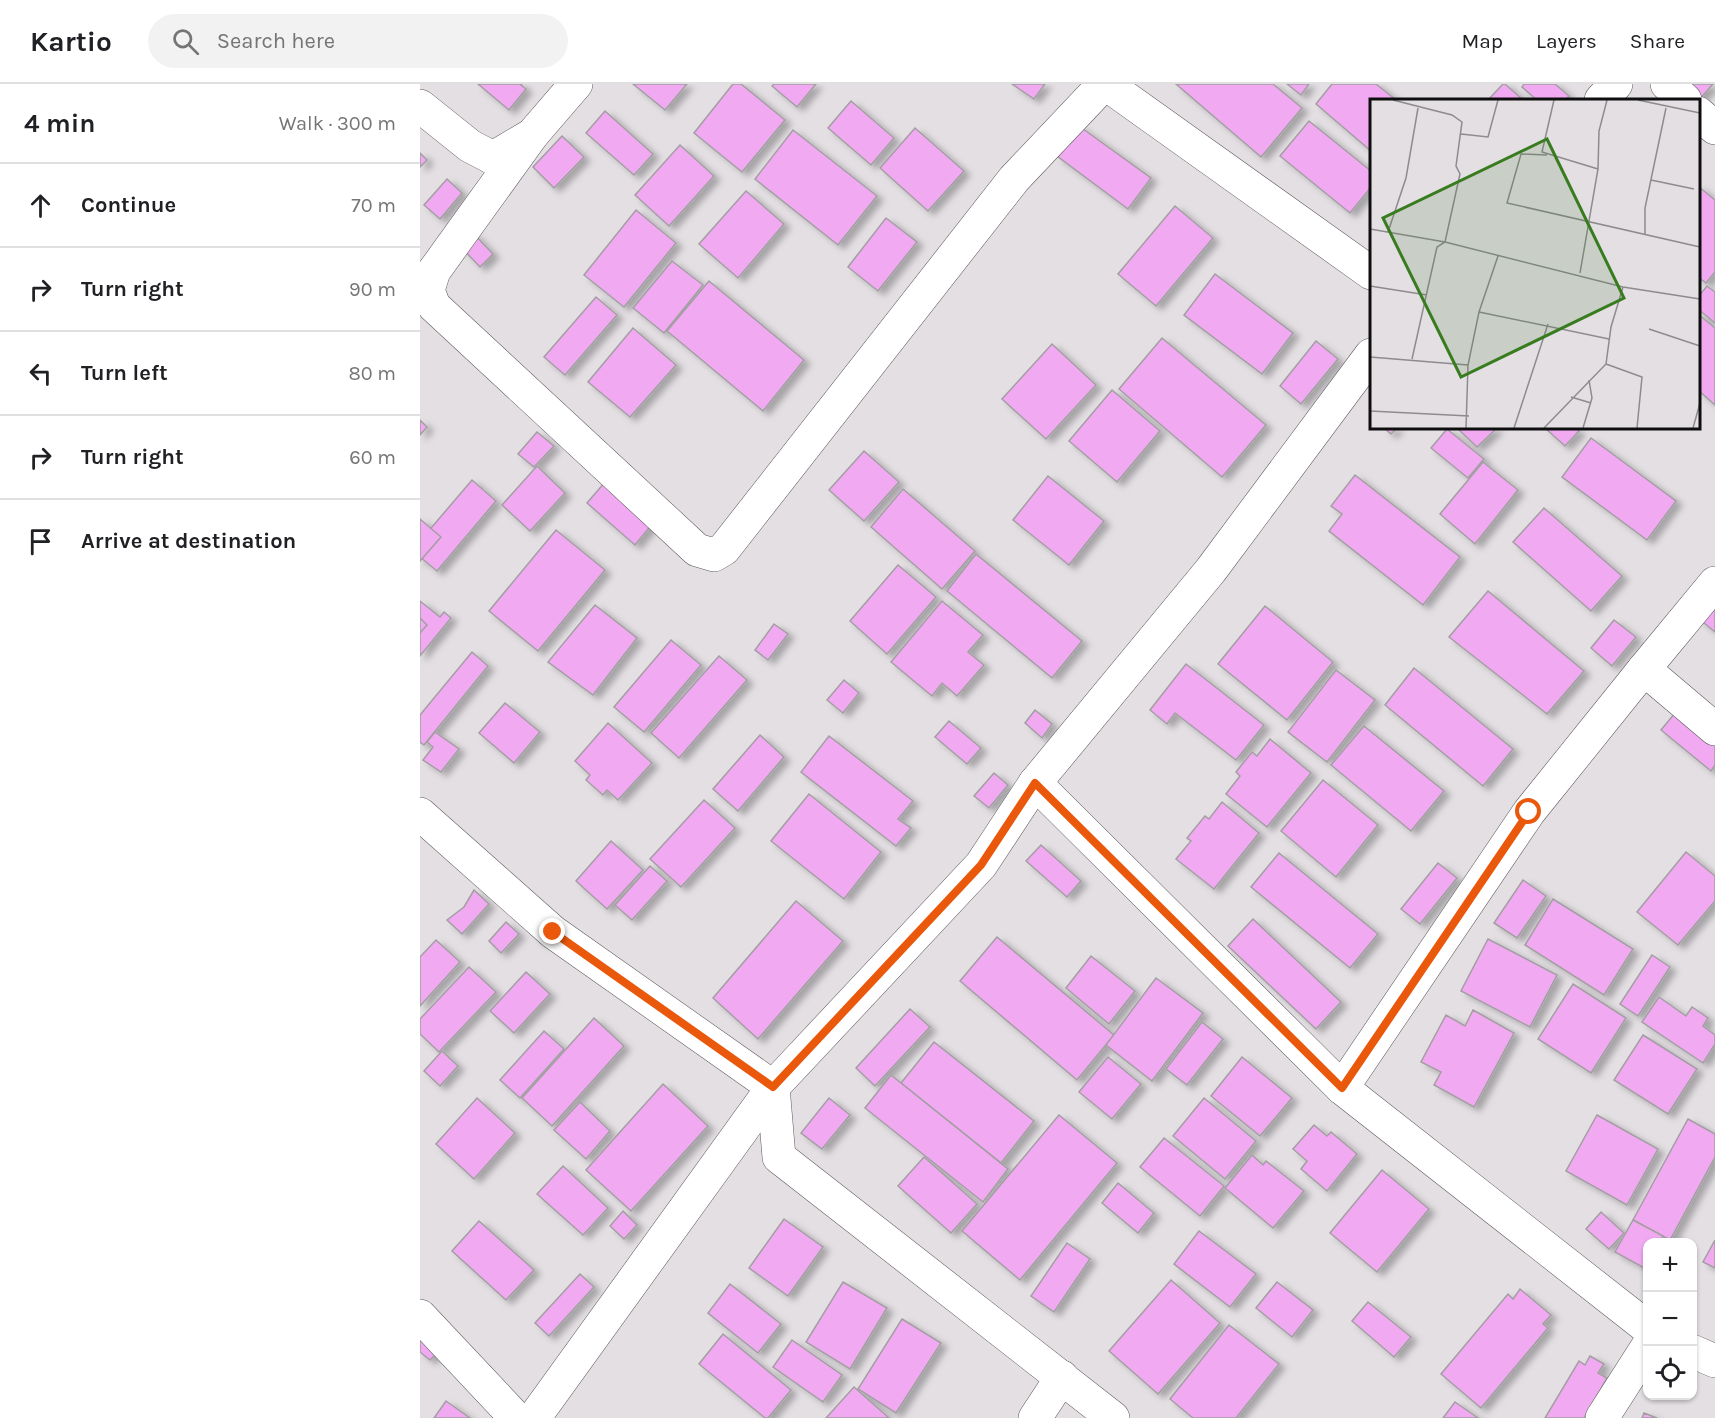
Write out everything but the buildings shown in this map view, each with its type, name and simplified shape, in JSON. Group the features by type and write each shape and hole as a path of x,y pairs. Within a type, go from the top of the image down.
{"street":[{"path":"576,84 532,135 434,271 428,290 434,306 697,550 714,555 724,549 1014,179 1105,84 1370,272"},
{"path":"1602,99 1616,84"},
{"path":"1667,84 1684,99"},
{"path":"420,105 470,147 493,158 532,135"},
{"path":"1700,115 1715,128"},
{"path":"534,1418 773,1087 981,865 1035,783 1211,570 1370,356"},
{"path":"1342,1088 1529,812 1715,583"},
{"path":"1644,669 1715,729"},
{"path":"1035,783 1342,1088 1643,1325"},
{"path":"420,814 553,932 773,1087 779,1157 1113,1418"},
{"path":"420,1316 516,1418"},
{"path":"1602,1418 1643,1352"},
{"path":"1697,1353 1715,1361"},
{"path":"1035,1418 1062,1377"}],"route":[{"path":"553,932 773,1087 981,865 1035,783 1342,1088 1529,812"}]}
